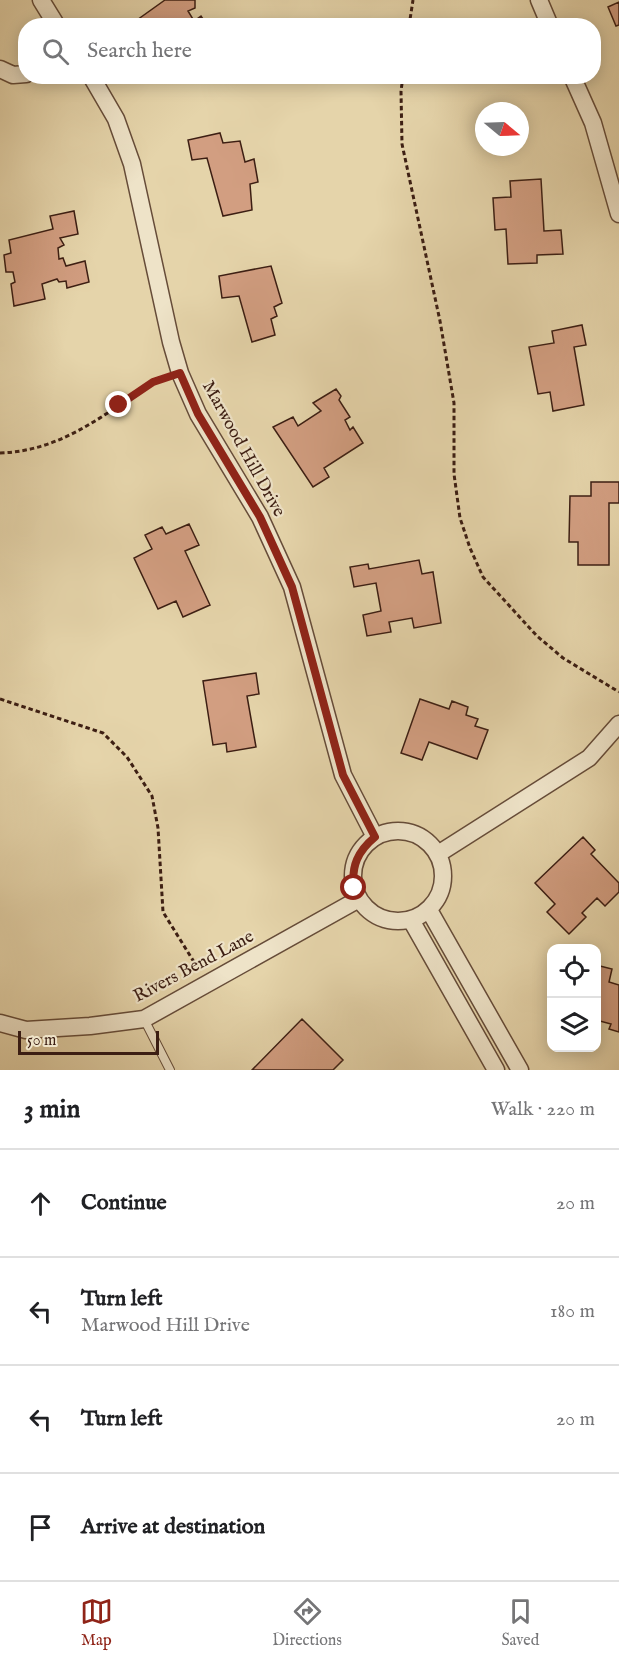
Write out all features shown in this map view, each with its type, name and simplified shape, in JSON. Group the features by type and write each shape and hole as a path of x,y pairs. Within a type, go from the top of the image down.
{"street":[{"path":"41,0 52,18"},
{"path":"538,0 546,18"},
{"path":"0,69 13,75 18,75"},
{"name":"Marwood Hill Drive","path":"96,84 116,119 132,164 171,342 180,373 198,414 260,517 292,587 343,775 375,837"},
{"path":"576,84 593,123 619,214"},
{"path":"438,854 589,758 617,732"},
{"path":"392,831 410,832 426,840 438,854 444,874 443,884 440,894 429,910 411,920 396,922 381,919 368,911 358,899 354,888 354,865 366,845 375,837 392,831"},
{"name":"Rivers Bend Lane","path":"0,1023 26,1030 90,1026 144,1019 358,899"},
{"path":"429,910 520,1070"},
{"path":"411,920 496,1070"}],"lane":[{"path":"144,1019 170,1070"}],"path":[{"path":"410,18 413,0"},
{"path":"402,84 402,144 440,321 452,391 454,474 460,518 470,548 483,578 537,636 563,658 619,692"},
{"path":"0,453 46,446 56,442 85,429 153,382 180,373"},
{"path":"0,699 103,733 127,757 152,796 158,828 163,912 207,984"}],"building":[{"path":"165,0 195,0 195,8 188,11 192,18 140,18"},
{"path":"619,2 619,25 616,26 608,7"},
{"path":"220,133 223,143 240,141 245,162 254,159 258,182 250,184 252,210 223,216 207,158 192,160 188,140"},
{"path":"541,179 544,231 561,230 563,254 537,255 537,263 508,264 506,229 495,230 493,198 511,197 510,181"},
{"path":"74,211 78,234 60,238 64,245 58,248 59,259 63,258 66,266 85,261 89,282 67,288 66,281 59,282 57,279 42,284 45,299 14,306 11,284 15,282 13,272 6,272 4,255 11,253 9,240 53,229 50,216"},
{"path":"271,266 282,303 274,307 277,316 271,319 275,335 252,342 239,296 222,298 219,276"},
{"path":"582,325 586,345 574,347 584,405 553,411 550,392 538,394 529,347 554,343 552,331"},
{"path":"336,389 341,396 339,400 350,417 345,420 350,430 353,427 363,443 324,468 329,477 313,487 273,427 293,417 298,426 321,411 313,403"},
{"path":"591,482 619,482 619,503 609,503 609,565 578,565 578,542 569,542 570,496 591,496"},
{"path":"189,524 199,545 185,551 210,605 183,617 176,601 158,609 134,558 152,549 145,535 162,527 166,534"},
{"path":"419,560 422,574 433,572 441,623 414,628 412,618 389,622 391,632 367,636 363,615 381,611 376,583 354,587 350,567 368,564 369,569"},
{"path":"256,673 259,694 247,696 256,747 227,752 226,743 213,745 203,681"},
{"path":"420,699 449,709 452,701 468,707 466,715 478,719 475,726 488,730 477,759 429,742 422,760 401,753"},
{"path":"583,837 595,850 591,854 619,883 619,892 605,906 597,898 582,913 586,917 569,934 547,912 555,904 535,883"},
{"path":"601,966 612,969 609,982 619,985 619,1032 609,1029 611,1024 601,1021"},
{"path":"302,1019 343,1060 333,1070 252,1070"}],"route":[{"path":"119,405 153,382 180,373 198,414 260,517 292,587 343,775 375,837 359,854 354,865 354,888"}]}
